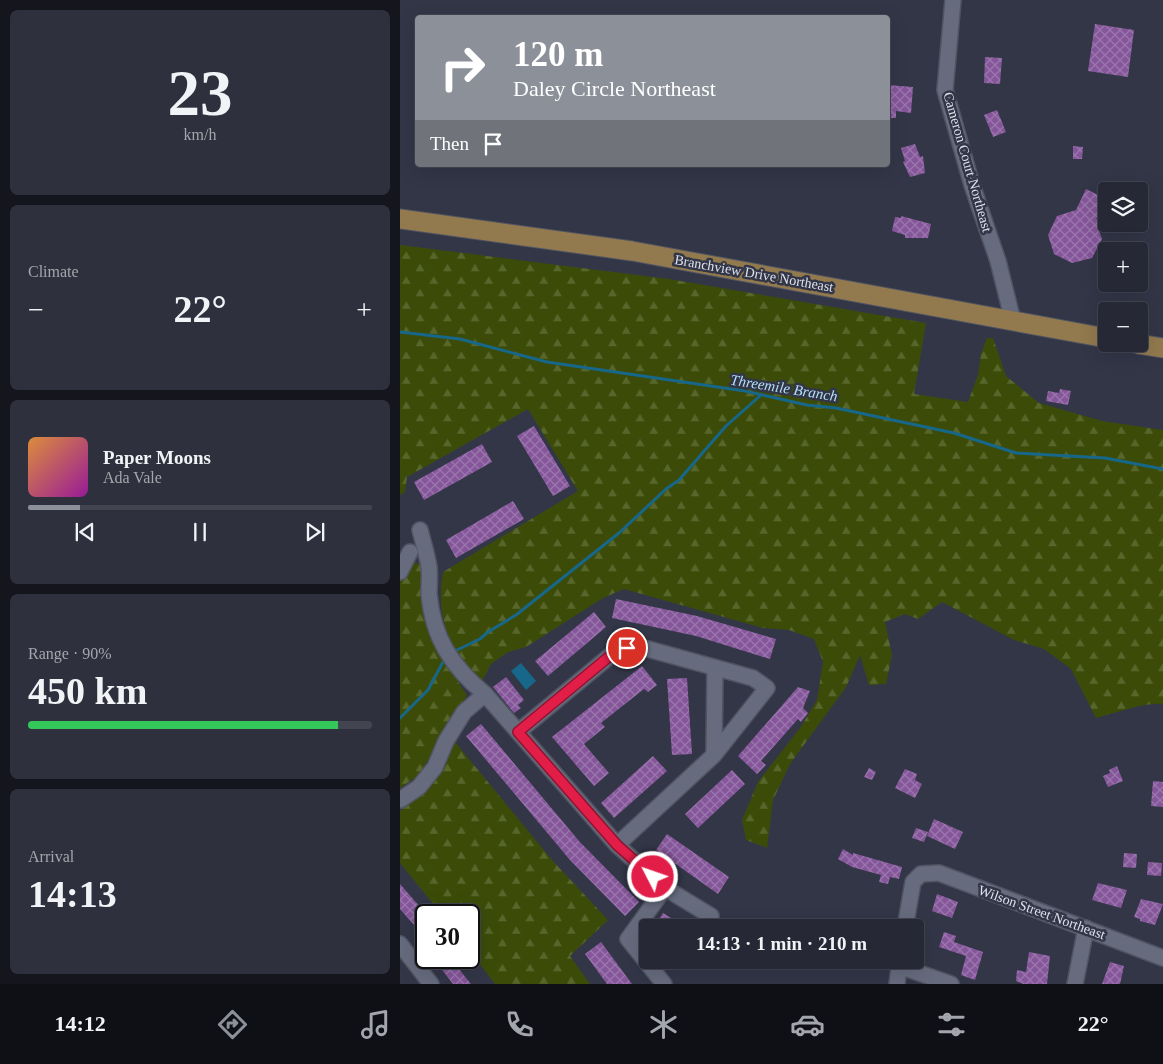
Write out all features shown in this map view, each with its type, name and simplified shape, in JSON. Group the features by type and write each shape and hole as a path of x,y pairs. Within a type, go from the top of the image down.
{"main road":[{"name":"Branchview Drive Northeast","path":"400,219 632,251 1098,337"},
{"path":"1148,346 1163,348"}],"street":[{"name":"Cameron Court Northeast","path":"953,0 945,90 972,185 998,261 1013,321"},
{"path":"400,572 420,530 429,567 429,594 433,616 444,648 462,675 484,694 617,845 665,888 711,916"},
{"path":"518,732 611,655 627,648 648,649 753,678 767,688 714,755 617,845"},
{"path":"714,755 715,669"},
{"path":"400,800 420,787 435,767 446,741 464,712 484,694"},
{"name":"Wilson Street Northeast","path":"907,919 913,882 920,874 939,873 1163,958"},
{"path":"664,984 628,939 665,888"},
{"path":"1075,984 1086,928"},
{"path":"400,944 431,984"},
{"path":"897,984 899,969"},
{"path":"915,969 951,984"}],"green space":[{"path":"400,245 669,279 926,323 914,394 968,402 978,375 981,354 987,338 993,338 1006,376 1039,403 1102,421 1163,430 1163,704 1139,706 1096,718 1071,669 1044,649 1014,640 942,602 918,619 905,614 885,622 892,655 886,684 869,685 860,655 846,687 790,764 773,800 767,848 746,840 742,820 758,782 800,728 817,700 823,662 814,639 789,630 763,628 624,589 603,598 526,647 508,652 491,664 482,681 471,671 453,646 443,618 441,587 443,572 578,491 528,409 407,477 405,492 400,495"},
{"path":"412,561 421,565 425,601 440,649 467,695 419,775 400,788 400,581"},
{"path":"455,742 552,860 608,920 570,956 590,984 495,984 480,964 480,904 433,904 400,863 400,811 429,788"}],"water":[{"path":"521,663 536,681 526,690 511,671"}],"building":[{"path":"1095,24 1134,30 1128,77 1088,71"},
{"path":"985,57 1002,58 1000,84 984,83"},
{"path":"890,85 913,87 911,113 896,111 896,118 890,118"},
{"path":"997,110 1006,132 993,137 984,115"},
{"path":"915,144 920,157 923,156 925,173 910,177 903,162 905,161 901,148"},
{"path":"1073,146 1083,147 1082,159 1073,159"},
{"path":"1086,189 1098,195 1098,215 1096,219 1098,218 1098,232 1102,239 1098,242 1098,247 1092,258 1072,263 1054,254 1048,235 1057,216 1076,210"},
{"path":"901,216 931,224 928,238 905,238 905,235 892,231 895,217 901,218"},
{"path":"1060,389 1071,391 1068,405 1046,401 1048,391 1059,393"},
{"path":"534,426 570,486 553,496 517,436"},
{"path":"482,444 492,462 424,500 414,482"},
{"path":"513,501 524,519 456,558 446,540"},
{"path":"616,599 697,616 776,639 770,659 696,636 612,618"},
{"path":"594,612 606,627 548,676 535,661"},
{"path":"642,666 657,685 648,692 644,689 601,723 605,727 584,744 609,773 594,786 552,737"},
{"path":"506,677 524,700 518,705 521,708 514,713 493,687"},
{"path":"687,678 692,754 672,755 667,679"},
{"path":"798,687 810,691 803,708 808,713 801,722 798,719 761,761 766,765 757,774 738,756"},
{"path":"481,724 579,841 639,902 625,916 570,860 466,736"},
{"path":"653,756 667,771 614,818 601,803"},
{"path":"1117,766 1123,781 1108,787 1103,776 1110,773 1109,770"},
{"path":"869,768 876,772 872,780 864,777"},
{"path":"905,769 917,774 915,780 922,784 915,798 895,788"},
{"path":"732,770 745,784 698,828 685,814"},
{"path":"1153,781 1163,782 1163,807 1151,806"},
{"path":"934,819 963,832 955,849 927,836"},
{"path":"916,828 928,832 924,842 912,838"},
{"path":"667,834 729,877 718,894 656,850"},
{"path":"843,849 853,855 853,853 902,867 899,879 890,877 888,884 879,882 881,875 852,867 838,859"},
{"path":"1124,853 1137,854 1136,868 1123,867"},
{"path":"1148,862 1162,863 1161,876 1147,875"},
{"path":"1098,883 1127,890 1121,908 1092,900"},
{"path":"400,884 417,904 415,904 415,926 400,909"},
{"path":"937,894 958,902 952,918 932,911"},
{"path":"1141,899 1163,904 1155,925 1140,921 1140,919 1134,917"},
{"path":"663,913 673,919 659,919"},
{"path":"944,932 956,936 954,942 983,952 975,980 961,975 966,956 939,947"},
{"path":"601,942 632,984 607,984 585,954"},
{"path":"1029,952 1050,956 1047,984 1023,984 1016,981 1017,970 1026,972"},
{"path":"1110,962 1124,966 1120,984 1102,984"},
{"path":"441,969 459,969 471,984 453,984"}],"waterway":[{"name":"Threemile Branch","path":"400,332 460,339 547,362 745,391 807,405 836,408 954,433 1016,453 1105,458 1163,469"},
{"path":"455,651 480,639 516,615 619,533 666,489 679,480 726,426 761,395"},
{"path":"400,718 428,690 443,662"}],"route":[{"path":"627,648 611,655 518,732 617,845 653,877"}]}
